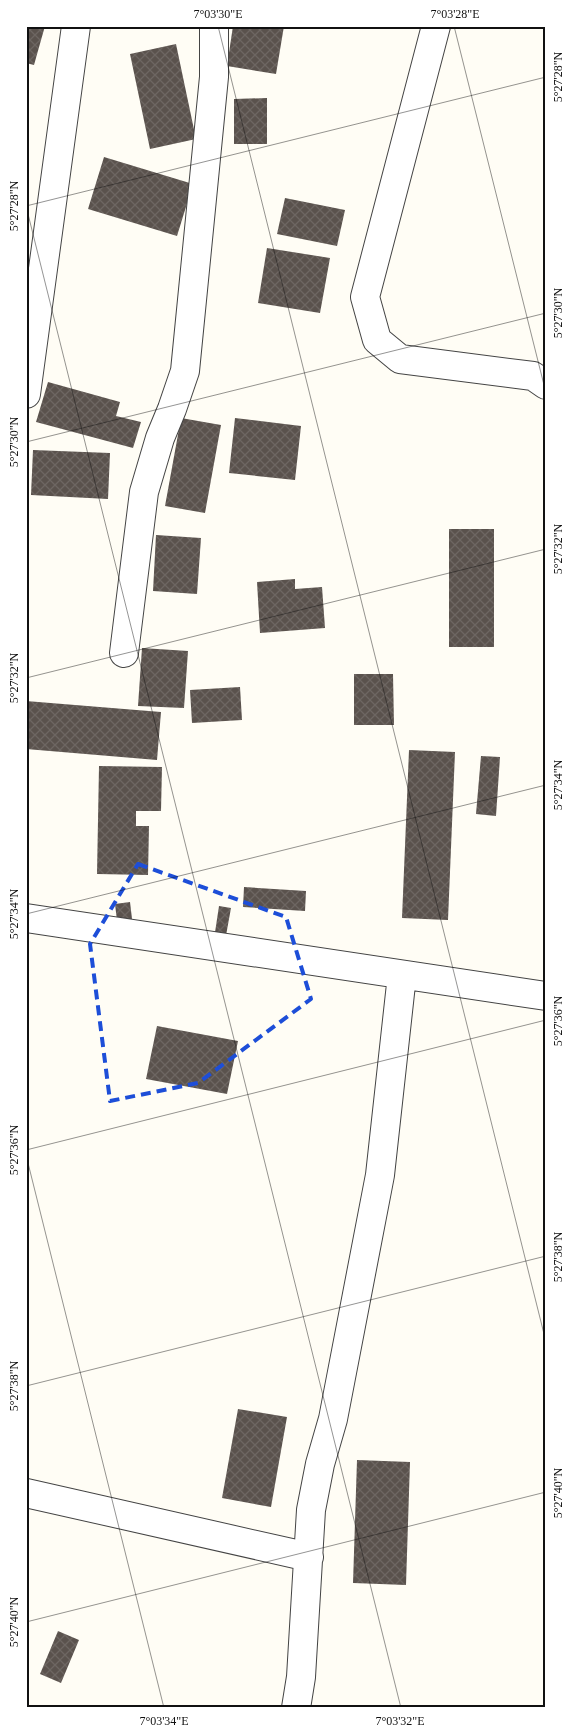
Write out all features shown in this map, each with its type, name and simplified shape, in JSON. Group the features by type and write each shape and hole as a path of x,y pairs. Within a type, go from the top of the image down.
{"street":[{"path":"26,394 76,26"},
{"path":"124,653 144,492 160,438 185,371 214,77 214,26"},
{"path":"436,26 365,297 377,340 400,358 533,376 546,385"},
{"path":"26,918 546,996"},
{"path":"296,1708 301,1677 311,1510 320,1464 333,1419 380,1175 402,975"},
{"path":"26,1493 309,1557"}],"highlighted area":[{"path":"138,864 286,917 311,999 198,1083 110,1101 90,944"}],"building":[{"path":"26,26 45,26 34,65 26,63"},
{"path":"233,26 284,26 276,74 227,66"},
{"path":"176,44 196,139 150,149 130,54"},
{"path":"267,98 267,144 234,144 234,99"},
{"path":"104,157 193,184 177,236 88,209"},
{"path":"285,198 345,210 337,246 277,234"},
{"path":"267,248 330,258 320,313 258,303"},
{"path":"48,382 120,402 116,416 141,422 133,448 36,422"},
{"path":"181,418 221,425 205,513 165,506"},
{"path":"235,418 301,426 295,480 229,473"},
{"path":"33,450 110,453 108,499 31,495"},
{"path":"449,529 494,529 494,647 449,647"},
{"path":"156,535 201,538 197,594 153,591"},
{"path":"295,579 295,589 322,587 325,628 260,633 257,582"},
{"path":"142,648 188,651 184,708 138,706"},
{"path":"354,674 393,674 394,725 354,725"},
{"path":"240,687 242,720 192,723 190,690"},
{"path":"26,701 161,712 157,760 26,749"},
{"path":"409,750 455,752 448,920 402,918"},
{"path":"481,756 500,757 496,816 476,814"},
{"path":"99,766 162,767 161,811 136,811 136,826 149,826 148,875 97,874"},
{"path":"244,887 306,891 305,911 243,907"},
{"path":"130,902 133,927 118,929 115,904"},
{"path":"219,906 231,908 225,941 214,939"},
{"path":"157,1026 238,1041 227,1094 146,1079"},
{"path":"238,1409 287,1417 271,1507 222,1498"},
{"path":"357,1460 410,1462 406,1585 353,1583"},
{"path":"58,1631 79,1640 61,1683 40,1674"}]}
